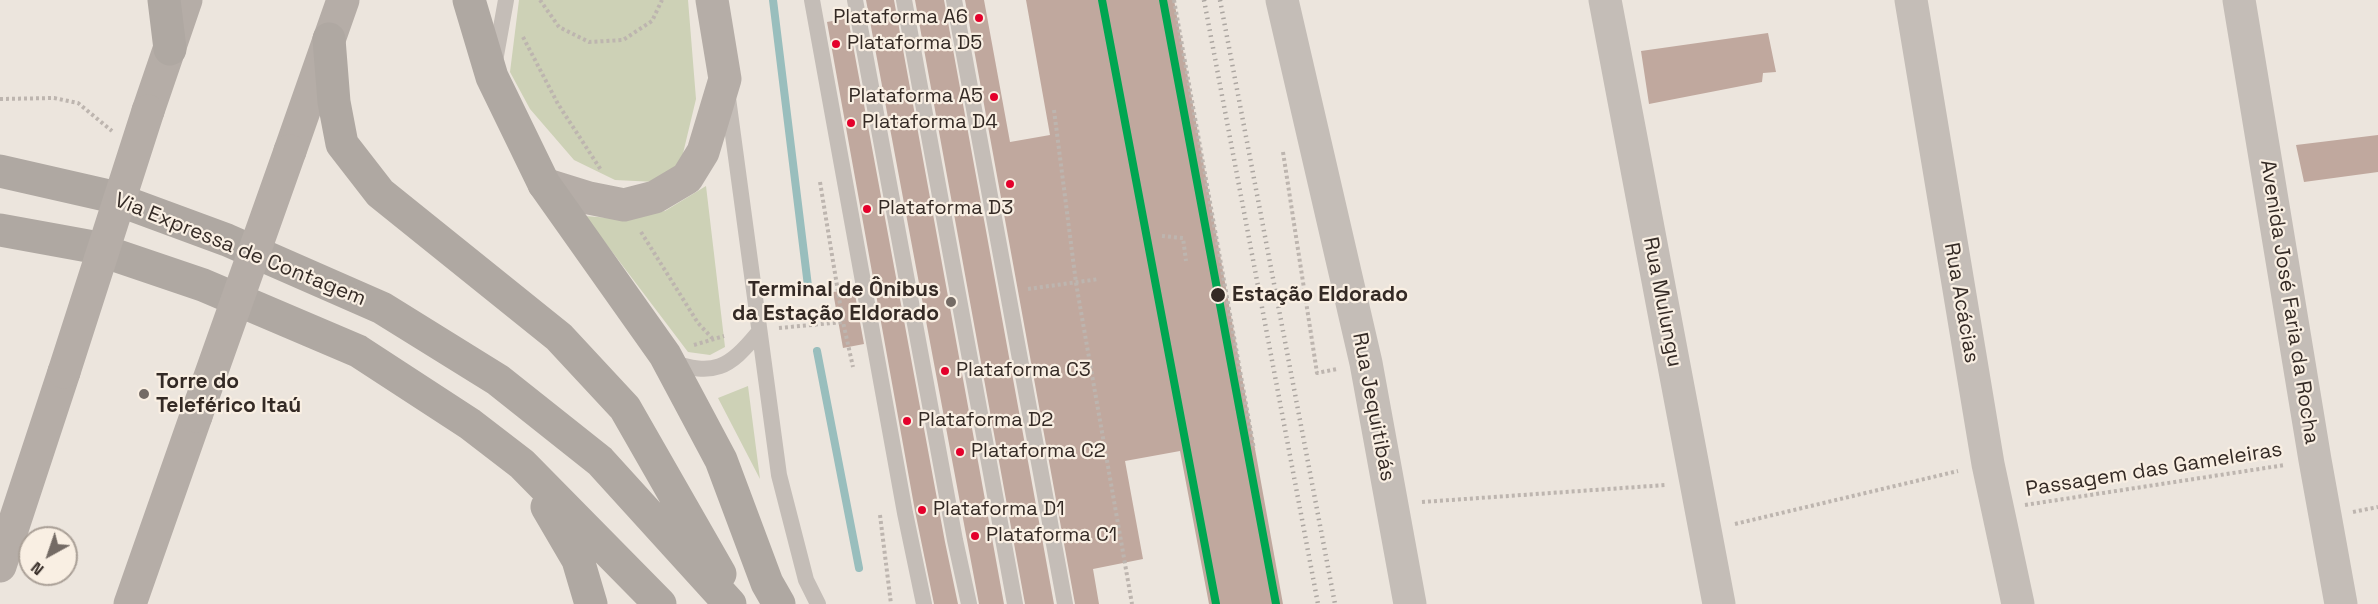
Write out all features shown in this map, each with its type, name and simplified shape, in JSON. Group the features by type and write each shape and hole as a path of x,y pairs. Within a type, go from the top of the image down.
{"highway":[{"path":"164,0 170,49"},
{"path":"469,0 492,77 544,184 669,362 721,460 767,583 779,604"},
{"path":"329,39 334,102 342,144 380,194 559,337 625,408 738,604"},
{"name":"Via Expressa de Contagem","path":"0,171 105,195 227,240 382,308 498,380 600,461 730,604"},
{"path":"0,230 88,246 203,285 358,351 470,424 522,464 660,604"},
{"path":"522,464 578,560 591,604"}],"main road":[{"path":"0,566 186,0"},
{"path":"130,604 343,0"},
{"path":"544,184 589,198 624,205 655,197 687,178 703,152 725,79 712,0"}],"street":[{"name":"Rua Jequitibás","path":"1282,0 1366,363 1410,604"},
{"name":"Rua Mulungu","path":"1605,0 1719,604"},
{"name":"Rua Acácias","path":"1911,0 1988,464 2018,604"},
{"name":"Avenida José Faria da Rocha","path":"2239,0 2341,604"}],"lane":[{"path":"492,77 506,0"},
{"path":"812,0 898,480 924,604"},
{"path":"855,0 954,540 969,604"},
{"path":"903,0 1015,604"},
{"path":"954,0 1065,604"},
{"path":"725,79 779,475 806,580 818,604"},
{"path":"669,362 692,369 720,368 739,355 758,333"}],"path":[{"path":"540,0 559,27 589,42 623,40 652,21 662,0"},
{"path":"1174,0 1254,449"},
{"path":"0,99 54,98 78,103 114,133"},
{"path":"1054,110 1076,283 1132,604"},
{"path":"1282,145 1317,373 1366,363"},
{"path":"1162,236 1183,238 1186,261"},
{"path":"1076,283 1099,279"},
{"name":"Passagem das Gameleiras","path":"1996,509 2315,460"},
{"path":"1705,531 1988,464"},
{"path":"1392,504 1696,483"},
{"path":"880,514 891,604"}],"green space":[{"path":"519,0 688,0 696,99 680,166 656,182 615,180 574,160 530,109 510,72"},
{"path":"706,186 725,347 710,355 688,352 585,216 610,218 665,211"},
{"path":"748,386 760,479 718,398"}],"building":[{"path":"866,0 894,0 1004,604 979,604"},
{"path":"915,0 944,0 1054,604 1025,604"},
{"path":"965,0 984,0 1010,142 1050,135 1026,0 1174,0 1283,604 1209,604 1180,451 1125,461 1143,559 1093,569 1099,604 1075,604"},
{"path":"848,18 958,604 934,604 915,511 827,22"},
{"path":"1768,33 1776,72 1763,73 1762,82 1649,104 1641,51"},
{"path":"2378,135 2378,172 2304,182 2296,145"},
{"path":"854,289 864,344 843,348 833,292"}],"waterway":[{"path":"773,0 808,286"},
{"path":"817,351 859,568"}],"railway":[{"path":"1204,0 1318,604"},
{"path":"1220,0 1335,604"}],"transit line":[{"path":"1102,0 1216,604"},
{"path":"1163,0 1276,604"}],"place":[{"name":"Plataforma A6","path":"979,18"},
{"name":"Plataforma D5","path":"836,44"},
{"name":"Plataforma A5","path":"994,97"},
{"name":"Plataforma D4","path":"851,123"},
{"name":"Plataforma D3","path":"867,209"},
{"name":"Estação Eldorado","path":"1218,295"},
{"name":"Terminal de Ônibus da Estação Eldorado","path":"951,302"},
{"name":"Plataforma C3","path":"945,371"},
{"name":"Torre do Teleférico Itaú","path":"144,394"},
{"name":"Plataforma D2","path":"907,421"},
{"name":"Plataforma C2","path":"960,452"},
{"name":"Plataforma D1","path":"922,510"},
{"name":"Plataforma C1","path":"975,536"}]}
